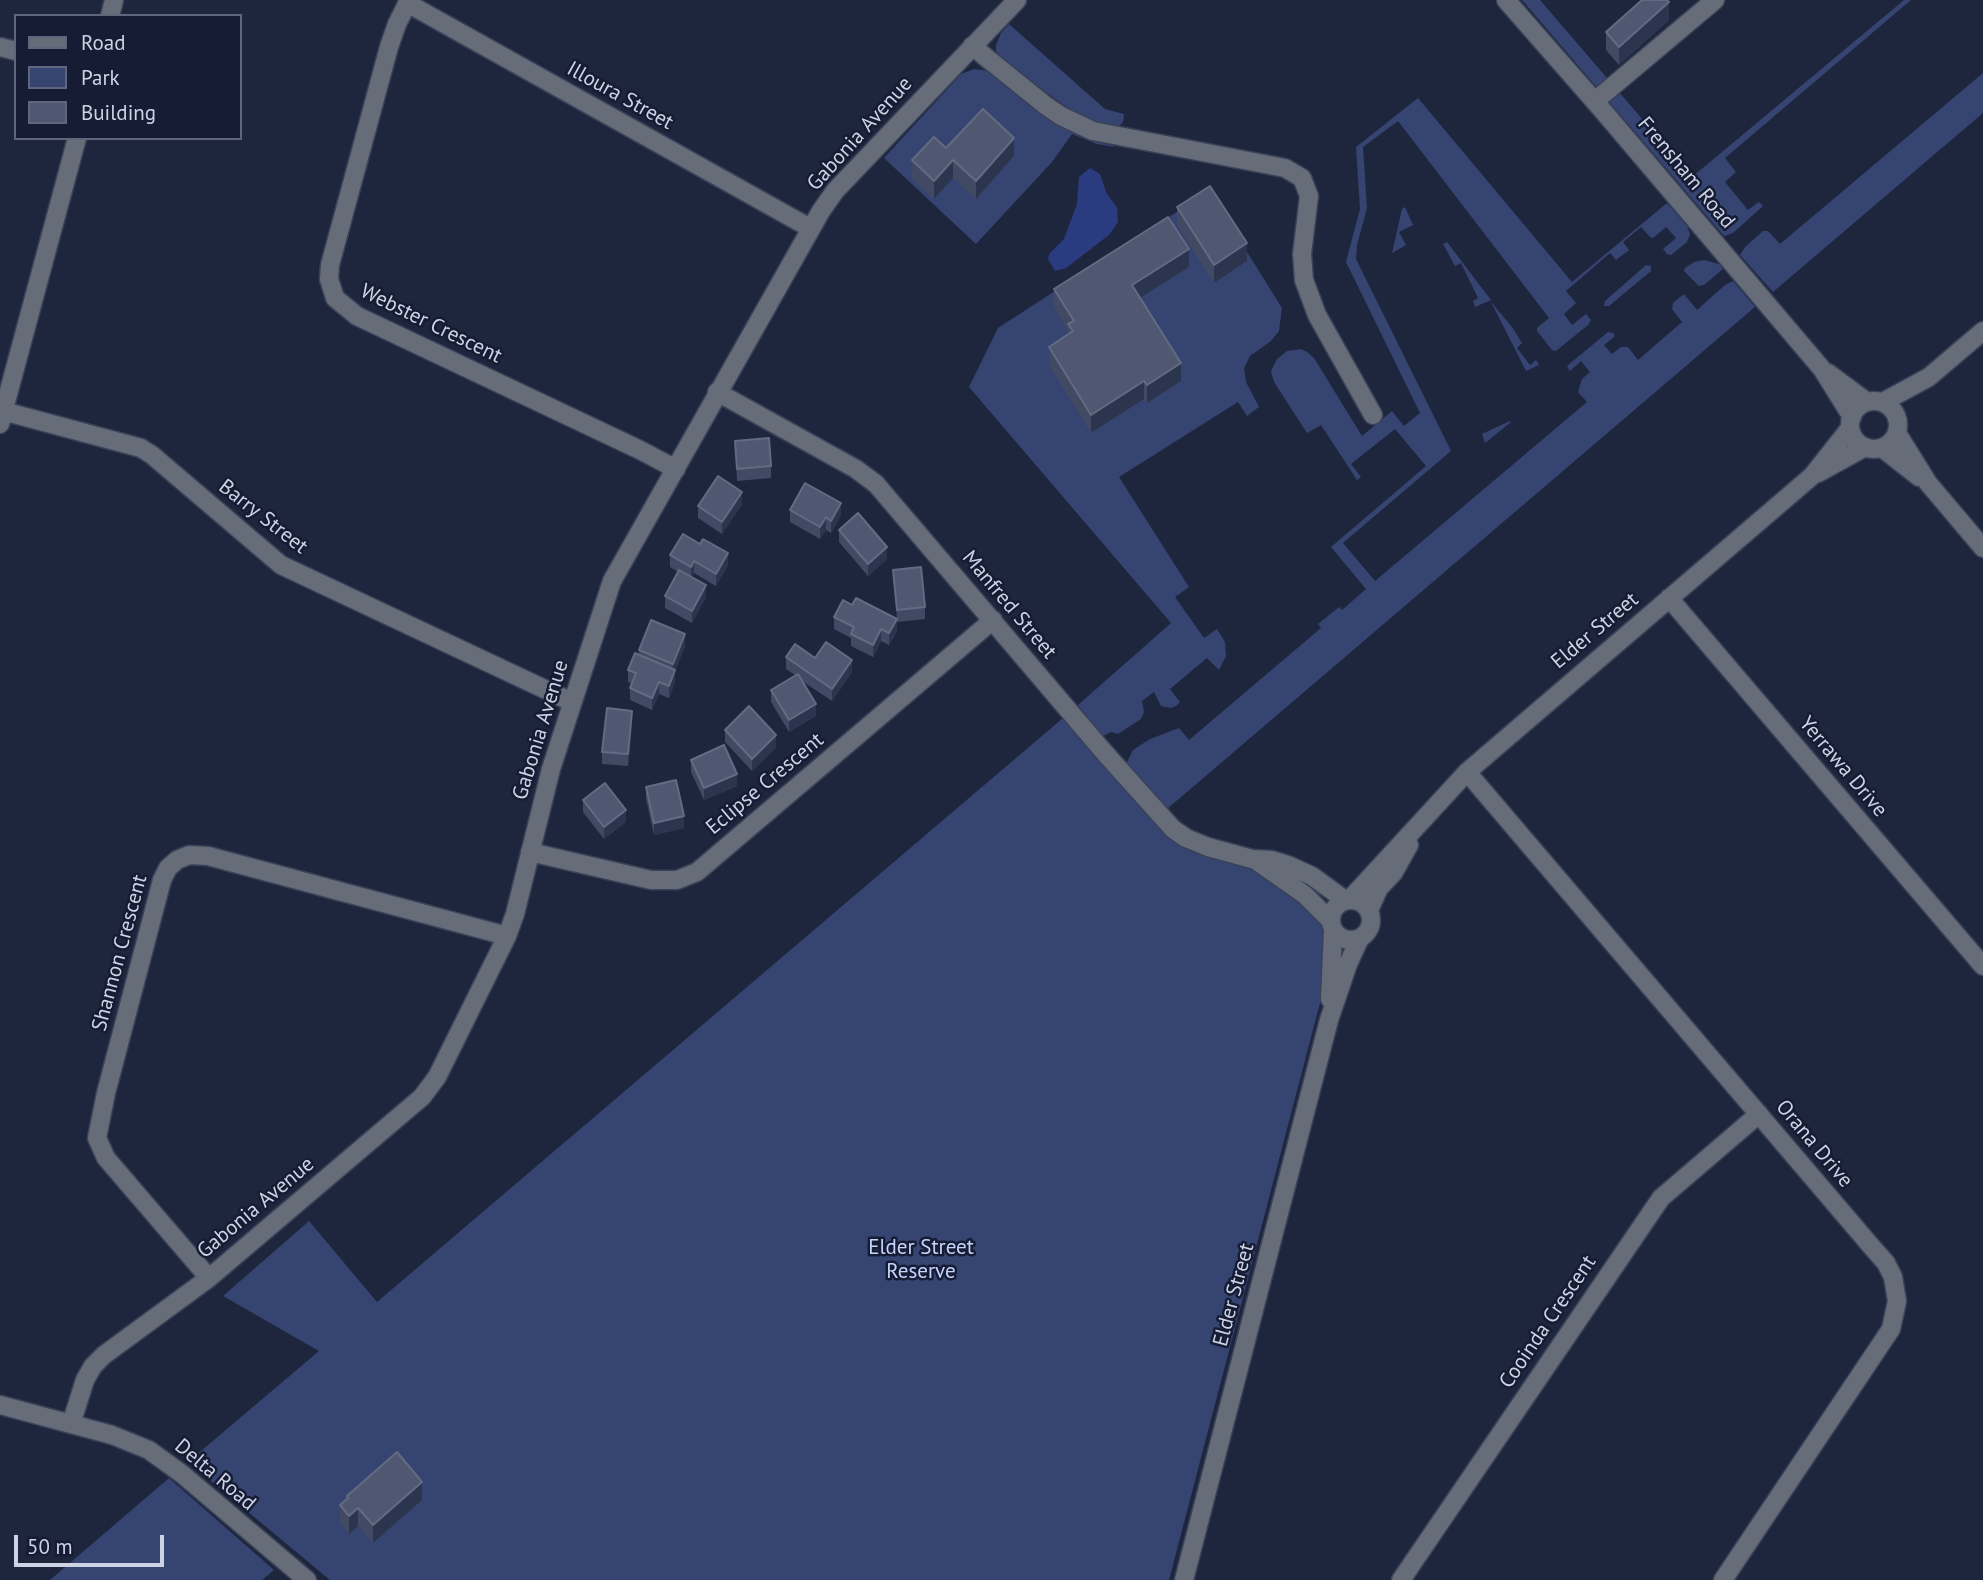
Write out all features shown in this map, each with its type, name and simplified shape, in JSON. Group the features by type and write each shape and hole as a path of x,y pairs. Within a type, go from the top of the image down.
{"street":[{"path":"1595,101 1715,0"},
{"name":"Illoura Street","path":"408,1 810,228"},
{"name":"Webster Crescent","path":"408,1 389,47 330,265 329,279 334,298 357,316 676,469"},
{"name":"Gabonia Avenue","path":"71,1424 79,1394 93,1366 103,1355 209,1278 422,1097 445,1062 507,936 544,792 612,581 810,228 835,191 1012,2"},
{"name":"Frensham Road","path":"1510,2 1822,369 1851,423"},
{"path":"972,46 1045,105 1086,128 1119,138 1285,168 1302,178 1309,196 1302,254 1304,280 1317,315 1373,415"},
{"path":"2,417 76,140"},
{"path":"1928,483 1873,448 1858,443 1851,423 1860,405 1875,402 1929,377 1983,331"},
{"name":"Frensham Road","path":"1822,369 1875,402"},
{"path":"1873,448 1894,440 1897,426 1929,377"},
{"name":"Manfred Street","path":"717,393 868,476 1163,820 1180,834 1197,843 1252,859 1272,860 1288,865 1312,876 1347,900"},
{"path":"1875,402 1894,411 1897,426 1928,483 1983,548"},
{"name":"Barry Street","path":"2,417 141,448 152,454 281,565 572,702"},
{"name":"Elder Street","path":"1347,900 1467,772 1812,476 1851,423"},
{"name":"Elder Street","path":"1812,476 1873,448"},
{"name":"Yerrawa Drive","path":"1669,598 1983,966"},
{"name":"Eclipse Crescent","path":"530,852 651,880 677,880 697,872 993,620"},
{"name":"Orana Drive","path":"1467,772 1885,1263 1893,1277 1897,1301 1891,1329 1881,1347 1723,1580"},
{"name":"Elder Street","path":"1369,910 1379,888 1402,859 1416,829"},
{"name":"Shannon Crescent","path":"209,1278 106,1158 97,1138 106,1093 162,880 168,868 188,855 208,856 507,936"},
{"name":"Manfred Street","path":"1252,859 1285,879 1331,925"},
{"path":"1347,900 1361,902 1369,910 1371,923 1360,938 1342,938 1331,925 1334,907 1347,900"},
{"name":"Elder Street","path":"1329,1020 1331,925"},
{"name":"Elder Street","path":"1184,1580 1329,1020 1360,938"},
{"name":"Cooinda Crescent","path":"1401,1580 1654,1207 1668,1191 1759,1114"},
{"name":"Delta Road","path":"0,1405 132,1442 167,1462 307,1580"}],"green space":[{"path":"1522,0 1540,0 1692,177 1904,0 1911,0 1725,158 1736,172 1725,182 1748,210 1759,202 1763,206 1733,233 1724,236"},
{"path":"1009,24 1105,109 1124,114 1123,122 1117,129 1095,123 1072,111 1003,61 996,51 996,45"},
{"path":"974,69 990,71 1068,129 1091,140 1114,146 1097,144 1072,134 1052,162 976,244 884,158 961,74"},
{"path":"1983,73 1983,113 1773,292 1740,255 1763,231 1768,231 1780,244"},
{"path":"1418,98 1572,282 1667,203 1687,226 1690,234 1687,242 1671,255 1663,249 1676,238 1666,227 1653,238 1641,227 1623,242 1629,250 1616,260 1610,253 1566,291 1576,303 1564,314 1572,325 1586,314 1591,320 1556,351 1552,350 1537,331 1549,318 1398,121 1363,147 1367,208 1356,259 1451,451 1343,543 1375,581 1587,402 1578,392 1582,379 1590,372 1581,361 1570,371 1567,366 1608,332 1615,336 1604,345 1612,354 1621,347 1628,347 1638,360 1682,322 1672,309 1673,303 1684,294 1697,310 1733,281 1755,307 1167,809 1126,764 1133,750 1150,739 1179,728 1189,740 1321,628 1318,624 1339,607 1342,610 1366,589 1331,547 1426,466 1395,429 1351,464 1361,477 1357,480 1321,425 1307,433 1274,382 1271,371 1277,359 1287,351 1301,349 1307,352 1314,358 1362,436 1392,411 1404,426 1420,413 1346,262 1360,209 1356,147"},
{"path":"1209,191 1282,308 1279,331 1271,341 1250,356 1244,368 1246,382 1259,407 1247,416 1238,402 1119,477 1189,587 1175,597 1204,638 1217,629 1225,642 1226,656 1219,670 1207,658 1170,689 1180,702 1176,706 1161,706 1154,692 1142,701 1144,712 1141,719 1118,734 1111,732 1103,736 1078,705 1171,623 969,387 998,328"},
{"path":"1405,207 1413,225 1399,232 1406,245 1392,253 1402,209"},
{"path":"1447,242 1491,300 1475,307 1473,301 1478,298 1461,263 1455,266 1443,244"},
{"path":"1704,260 1719,264 1723,269 1699,286 1684,271 1694,262"},
{"path":"1646,265 1651,266 1651,271 1609,306 1604,306 1605,301"},
{"path":"1491,302 1522,343 1517,348 1530,365 1536,360 1539,365 1526,371"},
{"path":"1511,422 1485,443 1482,434"},
{"name":"Elder Street Reserve","path":"1063,718 1167,836 1197,853 1258,870 1312,909 1322,924 1325,938 1320,1003 1169,1580 330,1580 188,1462 319,1351 223,1296 309,1221 377,1302"},
{"path":"169,1478 274,1570 262,1580 50,1580"}],"shaded area":[{"path":"1090,168 1100,174 1106,192 1117,208 1118,222 1109,235 1066,268 1055,271 1048,259 1049,254 1064,239 1077,204 1079,177"}],"building":[{"path":"1642,0 1669,2 1619,47 1606,32"},
{"path":"983,109 1014,138 976,181 953,160 934,181 912,160 934,137 946,148"},
{"path":"1210,186 1247,243 1214,265 1177,207"},
{"path":"1168,217 1189,249 1132,285 1181,363 1147,385 1144,381 1091,415 1049,347 1073,331 1068,324 1074,321 1054,289"},
{"path":"769,438 771,466 737,469 735,441"},
{"path":"718,476 742,492 722,522 698,506"},
{"path":"805,483 841,503 831,521 826,517 820,527 790,510"},
{"path":"858,513 887,547 868,564 839,530"},
{"path":"683,534 700,544 703,539 728,553 716,574 694,561 691,567 670,555"},
{"path":"921,567 925,607 897,610 893,570"},
{"path":"679,570 706,585 692,611 665,596"},
{"path":"856,598 897,619 889,633 881,629 873,645 851,634 854,627 834,617 843,600 852,605"},
{"path":"651,620 685,634 673,664 639,650"},
{"path":"826,642 852,660 832,689 786,657 795,644 815,658"},
{"path":"635,653 675,670 669,686 659,682 652,698 630,688 636,673 628,670"},
{"path":"798,674 816,704 789,720 771,690"},
{"path":"749,706 776,735 752,759 725,730"},
{"path":"607,708 632,711 628,754 602,752"},
{"path":"724,745 737,774 704,788 691,760"},
{"path":"676,780 684,816 654,823 646,787"},
{"path":"605,783 626,810 604,827 583,800"},
{"path":"397,1452 422,1482 373,1525 358,1508 349,1516 340,1505"}]}
